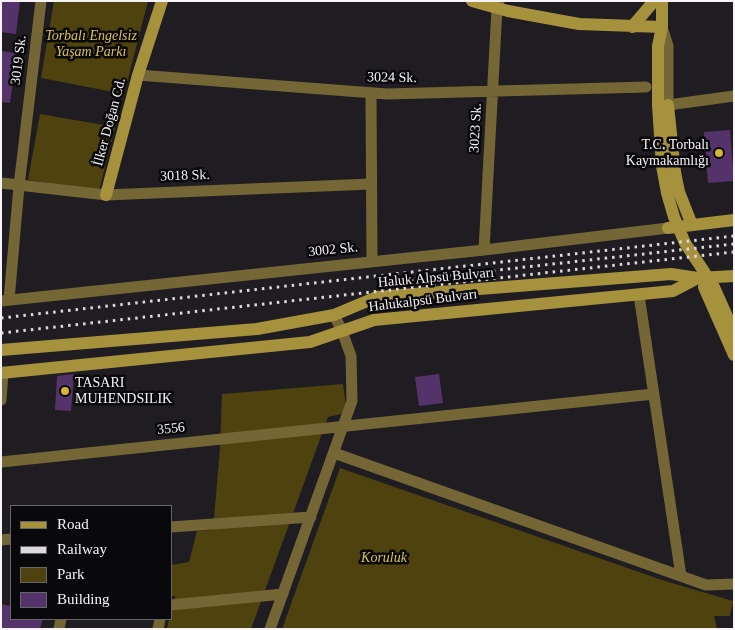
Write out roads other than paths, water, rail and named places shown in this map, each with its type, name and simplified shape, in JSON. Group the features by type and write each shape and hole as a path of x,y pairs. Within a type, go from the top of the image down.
{"main road":[{"name":"İlker Doğan Cd.","path":"106,195 138,74 162,1"},
{"path":"472,1 498,5 578,24 662,27"},
{"path":"632,27 654,1"},
{"path":"662,1 662,27 658,46 660,139 667,193 674,217 685,243 713,285 734,332"},
{"path":"668,105 679,192 692,225"},
{"path":"668,228 734,220"},
{"name":"Haluk Alpsü Bulvarı","path":"1,350 256,329 334,315 377,297 671,274 698,278"},
{"path":"734,276 698,278 707,292 734,356"},
{"name":"Halukalpsü Bulvarı","path":"2,373 310,342 374,320 673,291 698,278"}],"street":[{"name":"3019 Sk.","path":"5,301 41,1"},
{"name":"3023 Sk.","path":"484,250 498,5"},
{"path":"662,27 668,46 668,105 734,96"},
{"name":"3024 Sk.","path":"138,74 371,93 646,88"},
{"path":"371,93 372,261"},
{"name":"3018 Sk.","path":"1,183 106,195 371,184"},
{"name":"3002 Sk.","path":"5,301 484,250 668,228"},
{"path":"639,295 680,576"},
{"path":"270,629 352,401 351,356 334,315"},
{"path":"1,400 2,373"},
{"name":"3556","path":"1,462 654,394"},
{"path":"334,454 706,585 734,584"},
{"path":"172,527 311,517"},
{"path":"172,605 283,594"}],"railway":[{"path":"1,318 734,236"},
{"path":"381,283 734,244"},
{"path":"1,333 734,252"}],"place":[{"name":"T.C. Torbalı Kaymakamlığı","path":"719,153"},
{"name":"TASARI MUHENDSILIK","path":"65,391"}],"park label":[{"name":"Torbalı Engelsiz Yaşam Parkı","path":"91,44"},
{"name":"Koruluk","path":"384,558"}]}
